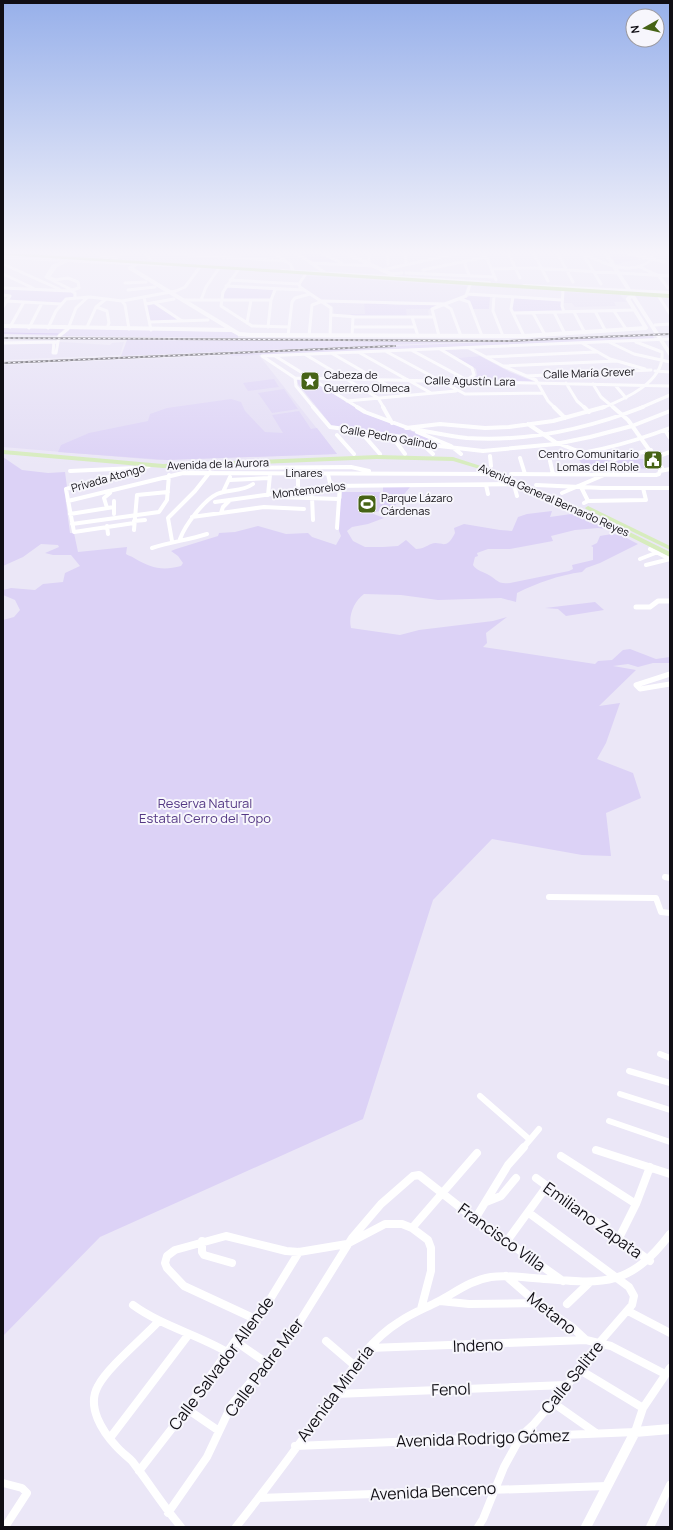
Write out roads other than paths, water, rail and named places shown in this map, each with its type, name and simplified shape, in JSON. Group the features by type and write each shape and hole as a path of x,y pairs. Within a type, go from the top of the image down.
{"main road":[{"name":"Avenida de la Aurora","path":"3,448 153,462 210,464"},
{"name":"Avenida de la Aurora","path":"3,452 149,466 183,466 226,462 353,456 433,456"},
{"name":"Avenida de la Aurora","path":"226,462 270,464 380,454 433,456"},
{"name":"Avenida General Bernardo Reyes","path":"433,456 458,456 511,474 670,555"},
{"name":"Avenida General Bernardo Reyes","path":"433,456 466,462 522,484 534,487 643,534 668,547"},
{"path":"637,537 643,537 643,534"}],"street":[{"path":"151,325 152,330"},
{"path":"210,330 215,325"},
{"path":"218,325 225,330"},
{"path":"220,325 246,335 288,336 524,336 626,329 653,325"},
{"path":"252,325 256,327 289,327 288,336"},
{"path":"309,336 310,325"},
{"path":"330,336 331,325"},
{"path":"435,325 439,336"},
{"path":"457,325 461,336"},
{"path":"478,325 482,336"},
{"path":"499,325 503,336"},
{"path":"519,325 524,336"},
{"path":"540,325 545,335"},
{"path":"561,325 565,334"},
{"path":"581,325 585,332"},
{"path":"603,325 605,330"},
{"path":"624,325 626,329"},
{"path":"608,342 634,354 662,361 669,358 649,325"},
{"path":"3,326 29,328 87,327 152,330 232,330"},
{"path":"352,336 353,326 414,327 418,336"},
{"path":"3,343 55,345 59,336 69,327"},
{"path":"267,356 634,341 670,338"},
{"path":"663,339 670,349"},
{"path":"408,428 444,424 481,428 528,424 565,418 610,405 626,398 646,385 658,371 662,361 662,354 660,350 634,341"},
{"path":"582,343 596,352 617,361 651,370 670,372"},
{"path":"468,348 503,366 536,380 551,404 565,418"},
{"path":"412,350 467,381 474,376 472,368 439,349"},
{"path":"386,351 457,391 467,395 543,393"},
{"path":"359,352 432,393"},
{"path":"486,357 596,352"},
{"path":"332,353 405,396"},
{"path":"306,354 378,398 392,423"},
{"name":"Calle Pedro Galindo","path":"267,356 262,356 295,378 296,386 330,426 402,437 422,444 453,447"},
{"path":"267,356 310,383 319,384"},
{"path":"274,356 365,412 392,423 432,433 484,438 539,434 597,423 670,395"},
{"path":"279,356 315,378"},
{"path":"503,366 617,361"},
{"name":"Calle María Grever","path":"526,376 651,370"},
{"name":"Calle Agustín Lara","path":"295,378 670,386"},
{"path":"566,383 577,401 589,412"},
{"path":"593,384 601,397 623,414 656,456 662,468"},
{"path":"615,384 626,398"},
{"path":"348,401 457,391"},
{"path":"408,428 453,447 483,451 556,444 600,435 632,426 670,411"},
{"path":"528,424 539,434 556,444 580,452 612,459 651,450"},
{"path":"540,458 580,452 641,438 670,428"},
{"path":"665,430 670,438"},
{"path":"426,436 432,433"},
{"path":"337,435 353,456 351,467"},
{"path":"366,438 380,454"},
{"path":"396,442 405,454"},
{"path":"422,444 433,456"},
{"path":"453,447 461,454"},
{"path":"656,456 670,452"},
{"path":"490,456 491,466"},
{"path":"520,458 524,474"},
{"path":"550,461 553,474"},
{"path":"172,541 168,518 195,492 208,473 210,464 270,464 351,467 389,477"},
{"path":"268,495 270,464"},
{"path":"580,465 582,474"},
{"name":"Privada Atongo","path":"68,501 66,490 149,466"},
{"path":"183,466 183,473"},
{"path":"70,471 140,468"},
{"path":"562,493 618,469"},
{"path":"511,474 657,475 660,470 670,470"},
{"name":"Linares","path":"68,501 169,475 183,473 496,474"},
{"path":"223,492 230,480 231,473"},
{"path":"298,474 298,490"},
{"path":"328,474 330,483"},
{"path":"72,524 159,512 162,510 168,492 169,475"},
{"path":"230,480 269,478"},
{"path":"589,481 590,488"},
{"path":"180,539 192,517 213,496 223,492 244,488 253,484"},
{"name":"Montemorelos","path":"216,502 276,495 298,490 340,485 522,484"},
{"path":"337,528 340,485"},
{"path":"486,485 488,494"},
{"path":"514,485 517,496"},
{"path":"107,508 104,500 105,496 124,487"},
{"path":"595,517 551,500 533,491 534,487 670,488"},
{"path":"579,487 586,502 646,500 643,488"},
{"path":"134,530 137,495 168,492"},
{"path":"277,507 276,495 338,499"},
{"path":"312,497 313,520"},
{"path":"221,513 223,507 230,500"},
{"path":"546,501 551,500"},
{"path":"68,501 73,531 75,532 146,520"},
{"path":"114,501 114,514"},
{"path":"70,514 114,507"},
{"path":"192,517 242,509 277,507 304,509"},
{"path":"107,526 108,534"},
{"path":"152,548 172,541 187,540 208,534"},
{"path":"650,548 658,550 670,559"},
{"path":"640,559 658,550"},
{"path":"646,565 670,559"},
{"path":"636,607 650,607 658,601 670,601"},
{"path":"670,674 636,685 638,689 642,689 670,684"},
{"path":"549,897 656,898 661,912 668,914 670,913"},
{"path":"660,1054 670,1058"},
{"path":"629,1070 670,1083"},
{"path":"620,1094 670,1110"},
{"path":"480,1096 529,1139"},
{"path":"609,1121 670,1142"},
{"path":"475,1218 508,1165 539,1129"},
{"path":"596,1150 670,1174"},
{"path":"412,1228 442,1194 452,1180 477,1153"},
{"path":"561,1156 636,1204"},
{"path":"619,1238 636,1204 650,1167"},
{"name":"Francisco Villa","path":"416,1174 563,1280"},
{"name":"Calle Padre Mier","path":"168,1513 200,1468 212,1448 226,1414 237,1397 244,1387 268,1364 294,1330 347,1244 400,1185 416,1174"},
{"path":"486,1202 501,1196 516,1178"},
{"name":"Emiliano Zapata","path":"536,1178 650,1261"},
{"path":"507,1241 529,1213 547,1186"},
{"path":"529,1213 617,1278"},
{"path":"253,1318 223,1303 189,1289 167,1268 165,1263 167,1256 175,1250 202,1241 226,1236 286,1251 299,1252 347,1244 385,1224 402,1224 412,1228 428,1240 432,1256 428,1285 420,1309"},
{"path":"650,1261 658,1253 670,1234"},
{"path":"202,1241 202,1252 205,1256 232,1263"},
{"name":"Calle Salvador Allende","path":"139,1471 188,1409 235,1341 269,1301 299,1252"},
{"name":"Avenida Minería","path":"236,1527 335,1394 354,1365 368,1348 395,1324 420,1309 439,1301 476,1281 491,1277 506,1276 590,1282 617,1278 640,1268 650,1261"},
{"name":"Metano","path":"506,1276 537,1303 572,1327 586,1340 611,1346 668,1371"},
{"name":"Calle Salitre","path":"478,1527 483,1519 494,1488 521,1436 533,1425 580,1370 599,1343 628,1311 634,1300 633,1293 617,1278"},
{"path":"567,1304 590,1282"},
{"path":"439,1301 469,1304 537,1303"},
{"path":"133,1305 158,1322 212,1343 227,1352"},
{"path":"628,1311 670,1333"},
{"path":"158,1322 103,1379 97,1387 94,1403 97,1419 110,1438 139,1471 168,1513 181,1527"},
{"path":"110,1438 189,1334"},
{"name":"Indeno","path":"368,1348 586,1340"},
{"path":"235,1341 268,1364"},
{"path":"326,1341 354,1365"},
{"path":"580,1370 643,1408"},
{"path":"586,1527 635,1432 643,1408 668,1371"},
{"name":"Fenol","path":"335,1394 566,1385"},
{"path":"552,1402 596,1433"},
{"path":"188,1409 219,1431"},
{"name":"Avenida Rodrigo Gómez","path":"295,1446 635,1432 670,1429"},
{"path":"3,1483 22,1488 27,1493 6,1527"},
{"path":"650,1527 670,1485"},
{"name":"Avenida Benceno","path":"259,1498 494,1488 607,1486"}],"waterway":[{"path":"3,333 58,334"}],"railway":[{"path":"3,338 508,341 670,334"},
{"path":"3,363 395,346"}],"place":[{"name":"Cabeza de Guerrero Olmeca","path":"310,381"},
{"name":"Centro Comunitario Lomas del Roble","path":"653,460"},
{"name":"Parque Lázaro Cárdenas","path":"367,504"}],"park label":[{"name":"Reserva Natural Estatal Cerro del Topo","path":"205,810"}]}
